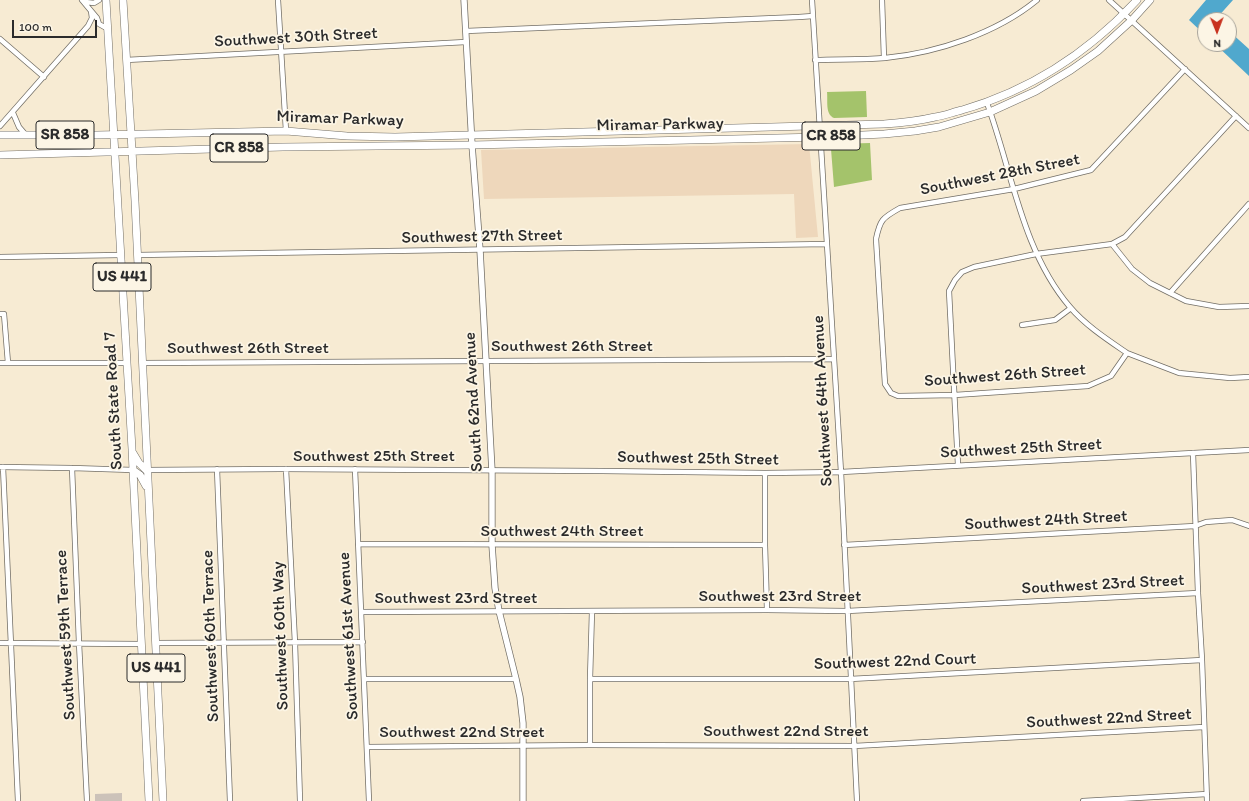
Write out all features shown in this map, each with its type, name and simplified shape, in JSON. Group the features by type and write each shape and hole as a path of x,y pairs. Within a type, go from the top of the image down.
{"main road":[{"name":"South State Road 7","path":"106,0 132,449 149,801"},
{"name":"South State Road 7","path":"123,0 132,151 146,470 163,801"},
{"name":"Miramar Parkway","path":"130,134 286,130 347,136 396,137 820,126 884,124 913,121 937,117 987,103 1033,82 1067,61 1093,42 1137,0"},
{"name":"Miramar Parkway","path":"132,151 287,147 472,146 821,137 914,131 939,127 990,112 1036,91 1071,70 1098,51 1132,20 1150,0"},
{"path":"659,140 668,134 693,132 698,129"},
{"name":"SR 858","path":"0,135 130,134"},
{"name":"SR 858","path":"0,155 132,151"},
{"path":"132,449 139,463 146,470"},
{"path":"133,470 140,475 148,490"},
{"path":"148,791 154,801"}],"street":[{"path":"83,1 94,3 99,0"},
{"path":"278,0 286,130"},
{"name":"South 62nd Avenue","path":"464,0 492,471 492,545 495,588 499,611 516,678 523,723 523,801"},
{"name":"Southwest 64th Avenue","path":"812,0 841,472 857,801"},
{"path":"882,0 884,58"},
{"path":"815,60 884,58 912,54 944,46 987,31 1028,8 1037,0"},
{"path":"1110,0 1249,128"},
{"path":"83,1 92,11 100,24 108,29"},
{"path":"0,126 88,26 92,18 92,11"},
{"path":"466,30 813,16"},
{"path":"88,26 100,24"},
{"path":"0,39 44,77"},
{"name":"Southwest 30th Street","path":"126,60 466,42"},
{"name":"Southwest 28th Street","path":"891,392 885,384 876,239 879,225 885,216 900,208 1014,189 1091,170 1185,69"},
{"path":"987,103 1036,254 1050,281 1070,308 1096,331 1127,353 1179,373 1230,378 1249,377"},
{"path":"13,112 19,127 25,134"},
{"path":"958,465 949,291 955,280 962,272 974,267 1036,254 1112,244 1125,237 1236,116"},
{"path":"1170,293 1249,204"},
{"name":"Southwest 27th Street","path":"137,255 827,244"},
{"path":"1112,244 1132,269 1150,283 1186,301 1219,307 1249,306"},
{"path":"0,257 120,255"},
{"path":"1022,324 1055,320 1070,308"},
{"path":"0,314 4,314 8,363"},
{"name":"Southwest 26th Street","path":"891,392 898,396 1088,386 1111,376 1127,353"},
{"name":"Southwest 26th Street","path":"142,363 834,359"},
{"path":"0,363 127,363"},
{"name":"Southwest 25th Street","path":"146,470 355,469 765,473 841,472 1249,450"},
{"path":"1193,454 1207,801"},
{"path":"18,801 2,467 133,470"},
{"name":"Southwest 59th Terrace","path":"72,468 87,801"},
{"name":"Southwest 60th Terrace","path":"218,469 230,801"},
{"name":"Southwest 60th Way","path":"286,469 295,643 300,801"},
{"name":"Southwest 61st Avenue","path":"355,469 369,801"},
{"path":"765,473 767,610"},
{"name":"Southwest 24th Street","path":"844,545 1195,526 1206,522 1232,520 1249,526"},
{"name":"Southwest 24th Street","path":"358,544 765,544"},
{"name":"Southwest 23rd Street","path":"362,612 847,611 1198,593"},
{"path":"590,745 592,611"},
{"path":"0,642 141,644"},
{"path":"155,643 363,642"},
{"name":"Southwest 22nd Court","path":"590,679 850,679 1202,660"},
{"path":"365,679 516,678"},
{"name":"Southwest 22nd Street","path":"367,747 590,745 854,746 1204,727"},
{"path":"1084,801 1207,794"}],"shaded area":[{"path":"809,144 818,237 796,238 794,194 484,199 481,150"},
{"path":"122,793 122,801 95,801 95,794"}],"green space":[{"path":"866,91 867,117 834,118 829,114 827,92"},
{"path":"870,143 872,180 834,187 831,149 833,146 837,144"}],"water":[{"path":"1206,0 1233,0 1222,12 1197,12 1197,28 1189,20"},
{"path":"1237,38 1249,49 1249,76 1224,52 1237,52"}]}
